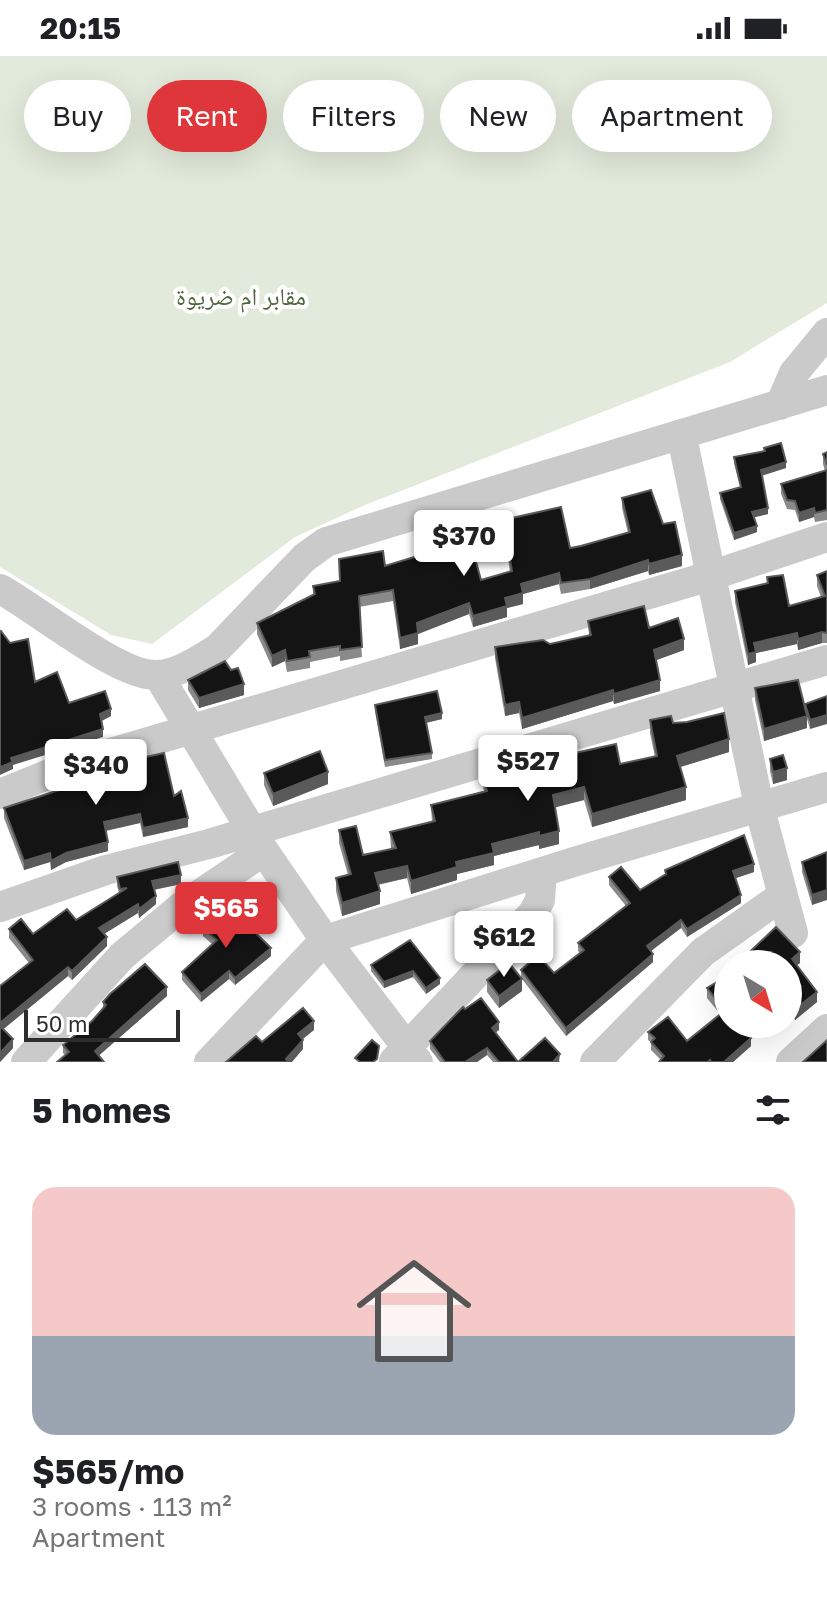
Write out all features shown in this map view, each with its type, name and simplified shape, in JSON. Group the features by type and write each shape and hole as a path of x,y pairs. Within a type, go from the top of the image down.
{"street":[{"path":"780,405 794,373 827,333"},
{"path":"0,589 124,667 158,675 202,659 218,648 304,558 326,542 682,437 827,390"},
{"path":"682,437 759,806 793,933"},
{"path":"0,794 74,764 710,576 827,537"},
{"path":"0,907 106,870 257,841 827,660"},
{"path":"158,675 257,841 406,1057 533,913 540,900 542,872"},
{"path":"209,1062 325,940 827,787"},
{"path":"26,1062 122,956 257,841"},
{"path":"595,1062 703,952 782,896"},
{"path":"791,1062 827,1029"}],"green space":[{"name":"مقابر ام ضريوة","path":"0,56 827,56 827,303 730,362 365,505 295,537 152,644 111,635 0,567"}],"building":[{"path":"781,443 786,462 761,470 768,508 752,512 757,526 734,533 720,493 741,487 734,457 765,451 764,448"},
{"path":"827,470 827,510 815,513 814,508 799,513 795,501 787,500 781,484"},
{"path":"651,490 663,524 675,522 682,555 649,564 648,560 590,579 561,583 559,573 521,584 523,593 505,598 507,606 473,616 469,603 417,623 418,633 400,638 393,590 359,596 362,647 340,650 340,646 309,651 310,657 287,661 285,650 272,656 257,623 315,594 313,586 340,581 339,559 383,551 385,566 470,540 481,580 512,571 503,520 561,507 570,548 581,546 630,532 622,498"},
{"path":"827,571 827,633 798,639 797,633 754,643 756,652 748,654 735,591 768,583 767,577 783,575 789,606 825,596 817,575"},
{"path":"644,606 649,628 678,618 684,639 654,650 660,680 614,694 613,690 522,718 519,702 505,705 495,647 543,640 550,644 591,635 588,621"},
{"path":"1,631 10,643 28,639 35,682 57,672 69,703 105,691 111,709 100,714 103,729 11,758 13,762 0,767"},
{"path":"225,661 231,670 238,668 244,684 199,698 188,680"},
{"path":"798,680 807,716 764,729 755,688"},
{"path":"437,691 442,713 425,717 432,753 385,760 375,705"},
{"path":"827,696 827,715 810,720 805,704"},
{"path":"724,713 729,739 677,756 686,787 592,814 584,787 553,795 559,831 539,836 539,832 492,844 494,853 456,862 457,867 411,881 407,866 375,873 380,891 342,903 336,878 351,874 339,830 356,826 363,855 396,848 390,832 435,821 431,805 487,791 482,770 560,750 561,756 616,744 620,764 657,756 650,720 671,716 673,723 687,722"},
{"path":"320,751 328,772 273,794 264,773"},
{"path":"164,753 174,796 181,791 188,818 143,828 140,814 104,822 108,842 66,853 51,861 50,853 24,861 4,808 84,782 82,771 135,756 136,759"},
{"path":"783,755 787,768 773,772 770,759"},
{"path":"744,835 754,864 733,871 741,895 687,929 681,920 647,946 653,954 566,1028 521,970 538,955 554,973 584,950 578,943 630,903 609,877 621,867 640,890 666,874 665,870"},
{"path":"827,852 827,890 812,895 802,862"},
{"path":"178,862 181,875 152,881 156,896 139,909 138,904 99,928 107,937 72,971 68,967 0,1023 0,986 33,960 9,929 21,919 33,934 67,909 76,920 127,888 120,889 117,877"},
{"path":"226,904 271,948 235,978 229,971 201,994 182,972 217,940 203,928"},
{"path":"776,927 798,950 752,950"},
{"path":"410,940 440,978 426,988 413,971 384,982 371,965"},
{"path":"509,963 522,979 499,996 487,980"},
{"path":"145,964 167,987 95,1051 104,1062 57,1062 69,1052 63,1045 92,1021 106,1005 103,1002 110,994"},
{"path":"802,972 817,992 802,1004"},
{"path":"714,984 714,997 707,988"},
{"path":"481,998 499,1022 492,1028 518,1062 499,1062 487,1048 465,1062 445,1062 430,1041 463,1007 465,1009"},
{"path":"303,1008 314,1021 298,1034 303,1040 286,1059 289,1062 226,1062 256,1036 262,1042"},
{"path":"668,1017 687,1041 714,1019 714,1038 751,1038 724,1062 659,1062 664,1056 651,1042 655,1038 648,1032"},
{"path":"0,1026 13,1039 0,1053"},
{"path":"545,1038 560,1054 553,1062 518,1062"},
{"path":"372,1040 379,1046 377,1059 360,1062 355,1058"},
{"path":"827,1040 827,1062 803,1062"}]}
